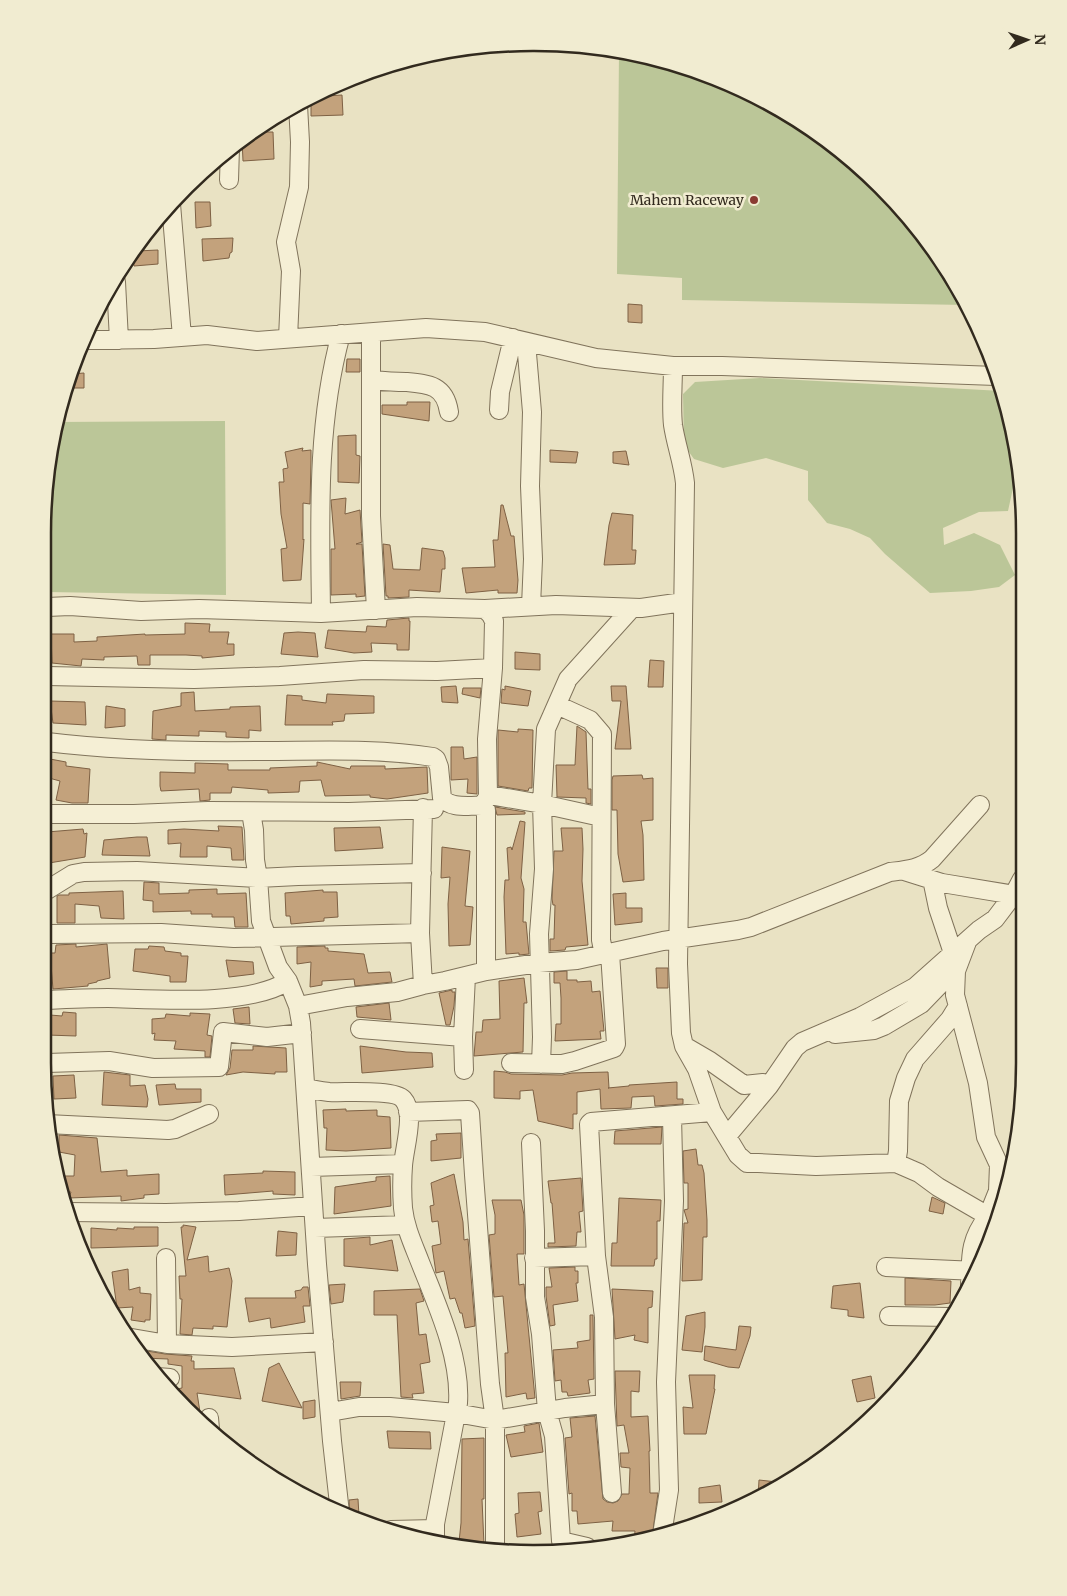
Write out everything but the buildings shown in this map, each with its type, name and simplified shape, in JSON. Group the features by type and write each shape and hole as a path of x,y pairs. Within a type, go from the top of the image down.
{"street":[{"path":"288,338 292,271 286,242 299,187 298,113"},
{"path":"228,180 229,160"},
{"path":"172,215 182,337"},
{"path":"116,291 119,340"},
{"path":"92,340 222,336 257,341 426,328 485,332 596,358 673,366 732,366 989,376"},
{"path":"370,333 371,516 376,610"},
{"path":"321,613 322,438 331,368 341,334"},
{"path":"499,410 500,392 520,340"},
{"path":"520,340 532,412 530,486 533,559 531,606"},
{"path":"673,366 673,423 685,483 678,964 681,1033 684,1046 698,1069 712,1112 735,1153 747,1163 816,1166 896,1163 919,1173 938,1187 988,1216"},
{"path":"371,380 418,383 434,387 445,398 449,412"},
{"path":"51,608 70,606 141,610 199,609 321,613 418,607 485,609 531,606 641,608 683,602"},
{"path":"541,1064 539,934 544,869 542,804 546,729 568,679 632,608"},
{"path":"485,609 494,621 485,801 486,971"},
{"path":"51,676 194,679 280,676 364,670 437,671 493,668"},
{"path":"511,1063 574,1062 614,1048 616,1044 607,954 601,940 602,734 590,720 556,705"},
{"path":"51,742 159,752 328,750 414,754 436,759 442,798 452,805 485,801 542,804 601,817"},
{"path":"51,814 134,814 208,811 349,812 440,808 448,803"},
{"path":"298,1006 347,997 397,992 486,971 539,963 577,960 663,941 751,927 890,872 924,866 980,805"},
{"path":"422,985 420,933 424,808"},
{"path":"251,812 261,921 278,967 288,981 298,1006 302,1033 313,1206 339,1504"},
{"path":"51,888 73,874 84,872 137,871 258,878 422,873"},
{"path":"904,871 934,881 1016,890"},
{"path":"934,881 938,908 954,952"},
{"path":"727,1136 769,1086 794,1048 802,1042 860,1017 915,988 968,939 995,919 1016,894"},
{"path":"51,934 161,933 234,938 420,933"},
{"path":"968,939 956,971 955,996 978,1083 986,1137 1003,1170"},
{"path":"788,1056 832,1034 874,1030 884,1026 921,1004 956,971"},
{"path":"464,1070 466,976"},
{"path":"51,1000 104,998 186,1000 266,991 279,987 288,981"},
{"path":"896,1163 900,1101 906,1078 914,1059 950,1019 958,1006"},
{"path":"360,1029 464,1037"},
{"path":"51,1062 109,1061 153,1068 219,1066 222,1032 267,1037 302,1033"},
{"path":"684,1046 710,1061 744,1085 763,1083 769,1086"},
{"path":"306,1088 329,1092 368,1092 396,1095 403,1098 408,1112 403,1164 403,1202 406,1225 454,1355 460,1388 435,1534"},
{"path":"408,1112 468,1110 470,1112 486,1328 495,1420 495,1543"},
{"path":"612,1493 605,1404 604,1317 596,1256 589,1124 595,1121 712,1112"},
{"path":"55,1124 168,1130 175,1129 209,1114"},
{"path":"663,1526 669,1490 666,1382 674,1201 672,1116"},
{"path":"531,1143 535,1231 535,1297 541,1334 547,1411 554,1436 561,1541 572,1543"},
{"path":"311,1167 403,1164"},
{"path":"972,1264 971,1251 977,1231 988,1216 997,1192"},
{"path":"75,1212 166,1213 313,1206"},
{"path":"315,1228 406,1225"},
{"path":"534,1258 596,1256"},
{"path":"166,1258 167,1344"},
{"path":"886,1267 966,1275"},
{"path":"889,1316 943,1317"},
{"path":"139,1339 167,1344 232,1347 324,1342"},
{"path":"330,1412 359,1407 390,1407 495,1420 605,1404"}],"green space":[{"name":"Mahem Raceway","path":"619,59 658,68 718,88 775,116 827,151 875,192 896,216 916,240 958,305 682,300 682,278 617,274"},
{"path":"760,378 994,391 1012,471 1014,488 1008,511 979,512 943,528 944,545 974,533 1000,545 1015,575 999,587 971,591 930,593 885,554 870,538 850,529 827,523 808,500 808,471 766,458 723,468 694,459 684,445 683,394 695,382"},
{"path":"225,421 226,595 51,592 52,502 55,471 65,422"}],"place":[{"name":"Mahem Raceway","path":"754,200"}]}
